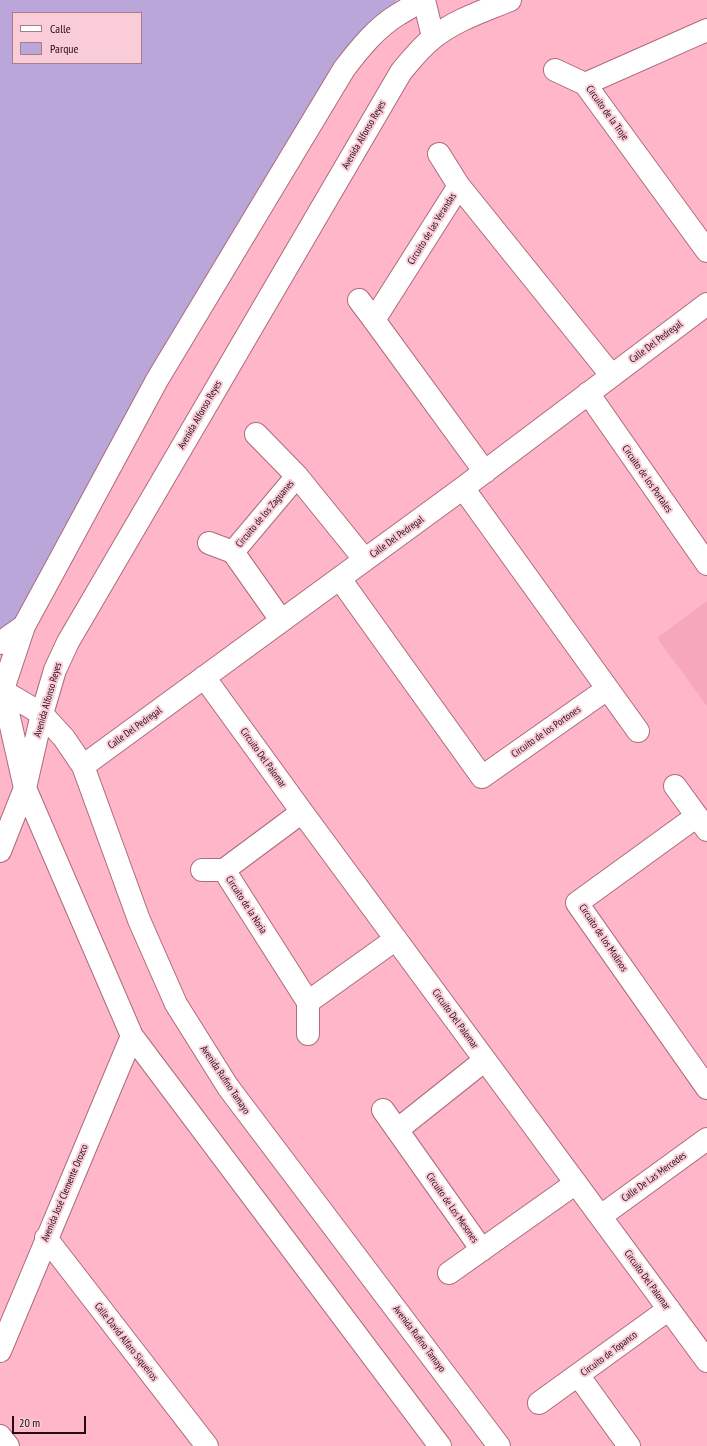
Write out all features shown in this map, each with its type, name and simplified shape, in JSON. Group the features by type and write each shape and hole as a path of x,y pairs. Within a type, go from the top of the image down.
{"street":[{"path":"433,37 424,0 398,14 374,33 344,69 157,380 24,626 1,694 25,788 132,1036 440,1446"},
{"name":"Avenida Alfonso Reyes","path":"0,851 25,788 42,714 55,670 68,642 401,72 418,51 433,37 455,23 510,0"},
{"name":"Circuito de la Troje","path":"707,30 584,84 707,251"},
{"path":"555,70 584,84"},
{"path":"439,154 459,186"},
{"name":"Circuito de las Verandas","path":"374,320 459,186 612,376"},
{"path":"358,300 485,472"},
{"name":"Calle Del Pedregal","path":"83,766 485,472 707,304"},
{"name":"Circuito de los Portales","path":"588,393 707,564"},
{"path":"256,434 297,476"},
{"name":"Circuito de los Zaguanes","path":"281,620 233,552 297,476 365,560"},
{"path":"463,488 638,731"},
{"path":"209,543 233,552"},
{"name":"Circuito de los Portones","path":"340,578 482,777 607,688"},
{"path":"0,643 24,626"},
{"name":"Circuito Del Palomar","path":"204,677 707,1360"},
{"name":"Avenida Rufino Tamayo","path":"1,694 42,714 64,738 83,766 138,920 176,1004 228,1087 499,1446"},
{"path":"675,786 702,823"},
{"name":"Circuito de la Noria","path":"302,812 224,870 308,1002"},
{"name":"Circuito de los Molinos","path":"702,823 577,903 707,1088"},
{"path":"202,870 224,870"},
{"path":"308,1034 308,1002 396,939"},
{"name":"Avenida José Clemente Orozco","path":"0,1351 46,1238 132,1036"},
{"path":"397,1130 485,1060"},
{"name":"Circuito de Los Mesones","path":"383,1110 482,1250 576,1183"},
{"name":"Calle De Las Mercedes","path":"601,1216 707,1139"},
{"name":"Calle David Alfaro Siqueiros","path":"46,1238 207,1446"},
{"path":"450,1273 482,1250"},
{"name":"Circuito de Topanco","path":"628,1446 578,1375 669,1310"},
{"path":"539,1403 578,1375"},
{"path":"0,1436 8,1446"}],"shaded area":[{"path":"707,601 707,706 657,638"}],"green space":[{"path":"0,0 396,0 397,3 8,640 0,631"}]}
